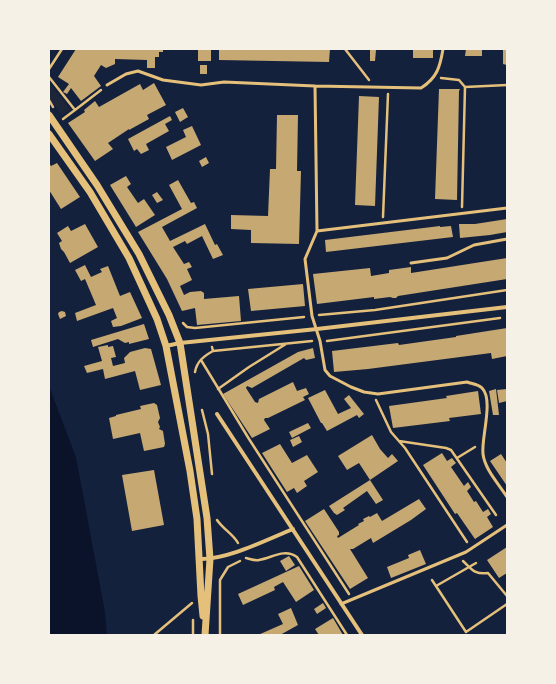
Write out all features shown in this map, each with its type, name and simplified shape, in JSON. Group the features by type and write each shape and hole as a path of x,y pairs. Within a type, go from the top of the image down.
{"street":[{"path":"49,115 97,184 139,254 180,343 207,518 210,559 205,635"},
{"path":"49,134 90,192 130,258 156,318 166,346 190,471 197,519 201,596 205,635"},
{"path":"166,346 180,343 507,307"},
{"path":"217,414 362,635"},
{"path":"199,559 210,559 241,550 293,529"}],"lane":[{"path":"107,85 126,74 138,71 163,80 201,85 224,82 315,86 421,88 431,82 440,66 443,49"},
{"path":"315,86 317,231 304,259 312,316 320,341 325,370 330,376 351,387 364,392 378,394 467,382 476,384 482,388 486,394 487,413 483,454 486,465 507,497"},
{"path":"317,231 507,208"},
{"path":"411,263 447,258 474,245 507,240"},
{"path":"341,604 470,550 507,525"}],"path":[{"path":"49,69 62,49"},
{"path":"345,49 375,87"},
{"path":"49,77 75,110"},
{"path":"438,81 442,78 459,80 465,87 462,213"},
{"path":"67,117 107,85"},
{"path":"465,87 507,85"},
{"path":"383,223 388,93"},
{"path":"49,100 57,111"},
{"path":"179,316 187,327 195,328 375,310 507,290"},
{"path":"195,376 196,367 201,360 213,351 287,343 334,341 501,318"},
{"path":"211,340 213,351"},
{"path":"218,389 287,343"},
{"path":"201,360 353,600"},
{"path":"375,398 391,432 436,494 468,544 470,550"},
{"path":"201,407 208,434 212,480"},
{"path":"398,441 451,450 496,515"},
{"path":"457,458 478,445"},
{"path":"216,518 221,526 235,538 245,558"},
{"path":"220,635 220,580 228,567 245,558 257,561 285,553 292,553 296,557 347,635"},
{"path":"458,561 464,562 480,574 488,573 507,596"},
{"path":"436,586 476,563"},
{"path":"432,580 468,635"},
{"path":"154,635 193,602"},
{"path":"466,632 507,604"}],"shaded area":[{"path":"49,82 70,110 62,115 49,98"},
{"path":"49,386 76,457 105,612 107,635 49,635"}],"building":[{"path":"76,49 163,49 163,52 159,52 159,57 155,57 155,68 147,68 147,60 115,59 115,64 106,68 101,65 94,76 101,86 81,101 71,88 67,94 63,92 69,84 58,77"},
{"path":"198,49 211,49 211,61 198,61"},
{"path":"219,49 330,49 329,62 219,60"},
{"path":"413,49 433,49 433,58 413,58"},
{"path":"466,49 482,49 482,56 465,56"},
{"path":"503,49 507,49 507,65 503,64"},
{"path":"370,50 376,50 375,61 370,61"},
{"path":"200,65 207,65 207,74 200,74"},
{"path":"154,83 166,105 147,115 149,119 129,129 108,143 113,149 95,161 68,123 85,112 84,110 95,101 99,107 140,84 143,90"},
{"path":"439,89 460,89 457,200 435,199"},
{"path":"359,96 379,97 375,206 355,205"},
{"path":"183,108 188,117 180,122 175,112"},
{"path":"277,115 298,115 297,171 301,171 299,244 251,243 251,230 231,229 231,215 268,216 270,169 276,169"},
{"path":"170,116 172,120 165,124 169,131 146,144 149,150 141,154 137,149 134,151 128,139"},
{"path":"192,126 201,145 172,160 166,147 186,137 183,130"},
{"path":"206,157 209,163 202,167 199,161"},
{"path":"49,163 51,166 57,163 80,197 61,209 49,190"},
{"path":"126,176 131,184 127,187 138,203 144,199 155,215 136,227 110,185"},
{"path":"178,180 191,203 194,202 197,208 162,227 170,241 205,224 215,245 217,244 223,255 213,259 202,236 187,244 185,241 173,247 184,264 189,262 192,267 187,269 192,280 180,286 184,295 190,292 201,291 204,293 204,299 239,296 241,321 197,325 195,308 182,311 167,279 138,232 182,209 169,185"},
{"path":"157,192 163,200 157,203 152,195"},
{"path":"507,219 507,232 460,238 459,224 475,224"},
{"path":"85,224 98,247 70,263 61,249 59,243 62,241 57,233 68,226 71,231"},
{"path":"440,226 451,226 453,237 326,252 325,240"},
{"path":"507,258 507,279 398,296 396,298 390,297 374,299 374,297 317,304 313,274 370,268 371,276 389,273 389,270 411,267 411,273"},
{"path":"85,265 91,277 102,272 100,269 108,266 120,296 130,292 142,318 121,326 113,327 111,321 117,318 113,308 77,321 75,313 96,305 85,279 81,281 75,270"},
{"path":"303,284 305,306 251,311 248,289"},
{"path":"62,311 65,312 66,316 60,319 58,314"},
{"path":"144,324 149,339 129,344 129,342 125,343 118,339 93,347 91,340"},
{"path":"507,328 507,356 492,359 491,353 334,372 332,351 398,343 399,345"},
{"path":"108,345 108,347 113,346 116,357 111,358 113,366 125,363 124,358 130,352 145,348 151,349 161,385 140,390 135,371 105,379 103,369 87,373 84,366 102,361 98,347"},
{"path":"313,348 315,358 306,360 304,358 252,388 247,386 246,388 255,402 258,403 259,399 293,382 297,391 306,388 309,394 303,397 305,400 268,418 265,418 264,420 270,429 252,438 223,394 298,352"},
{"path":"496,389 499,415 493,415 489,391"},
{"path":"507,389 507,401 499,403 497,390"},
{"path":"325,390 338,414 351,408 344,399 349,395 364,414 359,418 357,415 327,431 321,423 308,398"},
{"path":"478,391 481,414 449,418 450,421 393,428 389,406 447,398 446,396"},
{"path":"154,403 157,405 160,418 158,422 160,427 159,429 163,431 164,447 144,451 140,433 113,439 109,418 141,409 140,406"},
{"path":"308,423 311,428 292,438 289,432"},
{"path":"372,435 380,449 388,458 392,454 398,461 370,480 359,463 347,470 338,456"},
{"path":"299,436 302,442 293,447 290,440"},
{"path":"280,444 292,463 307,455 318,472 304,481 307,486 297,493 294,488 287,492 262,453"},
{"path":"442,453 447,461 452,458 456,463 451,467 464,486 468,482 471,487 467,491 474,502 476,501 483,512 488,509 491,514 487,517 493,527 475,539 457,513 455,514 423,465"},
{"path":"501,454 507,463 507,486 490,461"},
{"path":"154,470 164,525 132,531 122,475"},
{"path":"370,480 383,500 376,504 367,491 343,508 345,510 337,515 334,513 329,506"},
{"path":"419,499 426,509 411,520 373,543 371,538 353,549 350,549 368,578 350,589 305,521 324,509 339,532 339,535 337,536 338,538 359,525 358,524 364,521 363,519 369,516 370,517 377,513 382,521"},
{"path":"507,547 507,573 499,578 487,560"},
{"path":"420,550 426,564 391,578 387,567 409,558 408,555"},
{"path":"289,556 295,565 286,571 280,561"},
{"path":"299,566 314,590 296,602 283,582 274,587 275,590 243,605 238,594"},
{"path":"323,603 326,608 317,614 314,609"},
{"path":"291,608 298,625 280,635 258,635 283,624 278,614"},
{"path":"333,618 343,635 319,635 315,629"}]}
